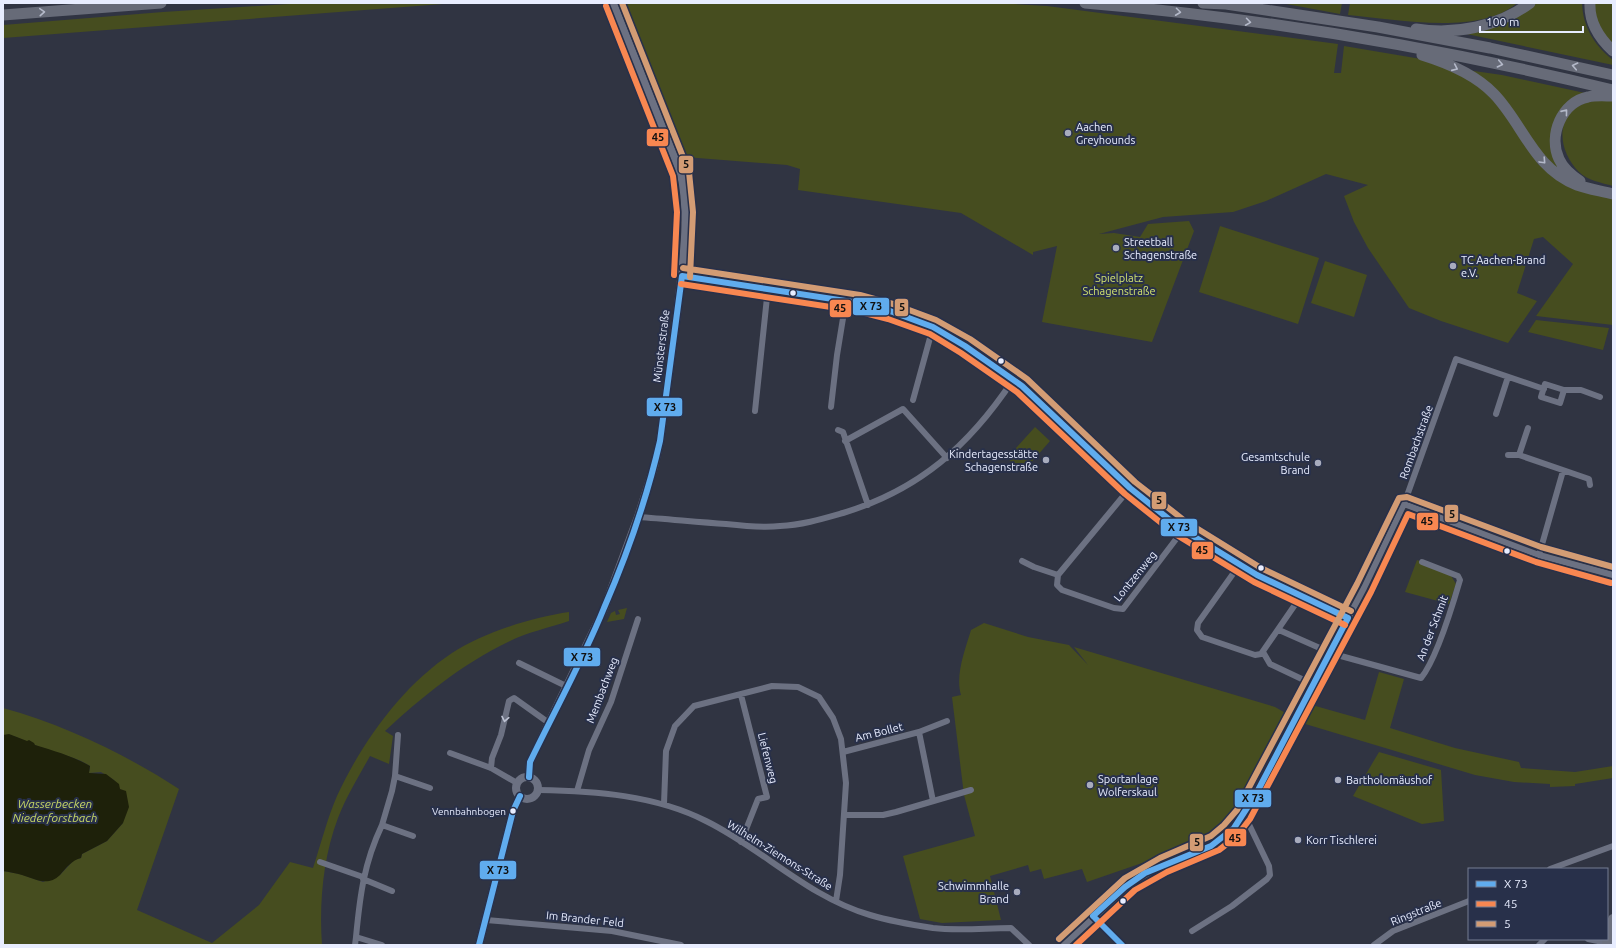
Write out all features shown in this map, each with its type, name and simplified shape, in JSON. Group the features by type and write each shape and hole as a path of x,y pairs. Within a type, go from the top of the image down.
{"highway":[{"path":"3,15 161,3"},
{"path":"1085,3 1148,8 1328,33 1487,62 1613,90"},
{"path":"1203,3 1226,4 1378,27 1490,48 1613,75"},
{"path":"1378,27 1390,24 1421,30 1463,29 1490,24 1530,3"},
{"path":"1590,3 1593,25 1606,44 1613,51"},
{"path":"1379,42 1438,60 1470,75 1494,93 1504,105 1535,153 1550,169 1578,186 1613,194"},
{"path":"1592,188 1572,175 1558,158 1556,146 1558,122 1564,112 1579,100 1588,97 1613,96"}],"main road":[{"path":"1609,944 1613,919"}],"street":[{"name":"Münsterstraße","path":"529,777 530,762 604,609 638,517 654,467 660,441 682,276 685,231 684,189 681,174 612,3"},
{"path":"682,276 846,300 890,311 933,327 965,346 1013,380 1048,409 1130,488 1183,530 1240,564 1301,596 1348,618"},
{"path":"755,411 768,288"},
{"path":"831,406 837,355 846,300"},
{"path":"913,400 933,327"},
{"name":"Rombachstraße","path":"1064,945 1130,884 1145,874 1215,843 1230,831 1244,814 1330,653 1404,504 1456,359 1508,377"},
{"path":"1496,414 1508,377 1544,389"},
{"path":"638,517 751,526 782,526 818,520 868,505 908,486 947,458 978,428 1013,380"},
{"path":"1564,390 1560,403 1541,397 1545,384 1564,390 1581,390 1600,397"},
{"path":"845,441 903,409 947,458"},
{"path":"1519,455 1528,428"},
{"path":"838,430 843,432 868,505"},
{"path":"1508,455 1519,455 1589,479 1590,485"},
{"path":"1539,555 1563,471"},
{"path":"1022,561 1034,568 1058,576 1130,488"},
{"path":"1404,504 1539,555 1613,575"},
{"name":"Lontzenweg","path":"1058,576 1057,585 1062,590 1114,608 1123,609 1183,530"},
{"name":"An der Schmit","path":"1330,653 1421,678 1425,673 1437,644 1460,580 1458,576 1422,562"},
{"path":"1240,564 1198,623 1197,630 1205,639 1255,655 1263,652 1301,596"},
{"name":"Membachweg","path":"577,791 589,750 611,702 638,619"},
{"path":"1279,630 1322,649"},
{"path":"1263,652 1270,664 1306,681"},
{"path":"519,663 566,686"},
{"path":"664,804 666,751 675,726 694,706 772,686 798,687 819,697 833,718 843,752 846,783 845,815 836,901"},
{"name":"Liefenweg","path":"741,695 767,796 758,800 741,842"},
{"path":"491,768 492,758 501,735 509,701 514,698 549,723"},
{"name":"Am Bollet","path":"843,752 919,732 947,721"},
{"name":"Am Bollet","path":"919,732 934,801"},
{"path":"355,945 363,878 392,791 395,776 398,735"},
{"path":"450,753 491,768 517,783"},
{"path":"395,776 430,788"},
{"path":"529,777 537,782 538,790 532,798 525,799 517,792 517,783 522,778 529,777"},
{"name":"Wilhelm-Ziemons-Straße","path":"538,790 577,791 664,804 706,821 741,842 796,879 836,901 870,915 934,928 1011,928 1029,945"},
{"path":"845,815 883,814 971,790"},
{"path":"479,945 513,811 520,796"},
{"path":"1192,931 1232,906 1267,879 1270,875 1269,866 1244,814"},
{"path":"382,824 413,836"},
{"path":"1553,868 1613,846"},
{"path":"320,862 363,878 392,891"},
{"name":"Ringstraße","path":"1374,945 1393,932 1468,901"},
{"path":"1094,916 1122,945"},
{"name":"Im Brander Feld","path":"486,920 612,931 681,945"},
{"path":"356,937 382,945"},
{"path":"1592,940 1609,944"}],"green space":[{"path":"305,3 456,3 3,38 3,25 163,12"},
{"name":"Spielplatz Schagenstraße","path":"619,3 997,3 1047,6 1338,44 1334,73 1341,73 1344,46 1427,60 1465,76 1492,96 1513,122 1538,164 1559,180 1613,198 1613,325 1536,316 1573,264 1543,237 1534,239 1517,293 1537,301 1508,343 1441,321 1409,308 1368,248 1354,222 1344,196 1368,185 1326,174 1266,201 1233,212 1163,217 1099,234 1114,233 1140,237 1148,224 1189,221 1194,231 1152,342 1042,322 1057,246 1033,252 1033,255 961,213 798,190 800,169 787,165 685,157 635,29 625,17"},
{"path":"1281,3 1342,3 1340,14"},
{"path":"1350,3 1517,3 1501,13 1482,19 1436,23 1348,15"},
{"path":"1537,3 1582,3 1587,28 1595,42 1613,60 1613,65 1462,33 1533,6"},
{"path":"1593,3 1613,3 1613,46 1600,32"},
{"path":"1467,70 1502,75 1585,93 1557,115 1561,174"},
{"path":"1613,99 1613,186 1590,179 1579,172 1566,153 1562,133 1564,123 1569,114 1577,107 1597,100"},
{"path":"1220,226 1319,258 1298,324 1199,292"},
{"path":"1325,261 1367,275 1354,317 1311,303"},
{"path":"1536,320 1609,328 1603,350 1528,332"},
{"path":"1035,427 1050,441 1023,472 1007,458"},
{"path":"1417,560 1450,574 1456,584 1449,604 1405,592"},
{"path":"627,608 624,619 607,622 611,613 615,611 616,615 620,614 618,610"},
{"path":"569,612 569,621 515,639 475,660 443,682 385,731 393,736 389,764 370,756 345,802 333,833 323,881 321,913 322,945 3,945 3,871 20,874 43,882 60,875 74,860 81,858 82,854 107,841 123,823 120,789 114,780 101,772 89,773 90,766 77,759 42,748 15,737 3,735 3,708 49,723 116,752 179,789 137,910 212,943 259,905 290,862 313,868 333,805 358,756 385,717 416,682 452,653 478,639 524,622"},
{"name":"Sportanlage Wolferskaul","path":"984,623 1028,637 1069,645 1088,665 1074,647 1275,707 1289,715 1256,770 1239,808 1217,830 1198,841 1171,853 1087,882 1082,869 1044,879 1041,869 1030,872 1028,865 990,876 1001,920 942,923 920,919 903,856 975,836 964,795 952,697 961,695 959,687 960,671 971,630"},
{"path":"1379,672 1404,679 1390,728 1455,748 1519,762 1521,768 1575,772 1613,766 1613,778 1575,784 1575,786 1550,787 1550,784 1514,782 1475,775 1302,723 1312,705 1365,720"},
{"path":"1379,752 1441,770 1444,821 1422,824 1353,796"}],"water":[{"name":"Wasserbecken Niederforstbach","path":"9,734 27,741 29,740 35,745 84,762 90,766 89,773 106,774 119,784 120,789 126,791 129,807 123,823 107,841 82,854 81,858 72,862 60,875 51,881 41,881 3,871 3,735"}],"transit line":[{"name":"5","path":"622,3 689,172 693,212 690,277"},
{"name":"45","path":"606,6 673,176 677,212 674,275"},
{"name":"5","path":"683,268 860,295 893,304 936,320 970,339 1027,379 1135,482 1185,521 1261,568 1351,611"},
{"path":"682,276 859,303 890,311 933,327 965,346 1022,386 1130,488 1180,528 1257,575 1348,618"},
{"path":"529,777 530,762 596,627 621,568 643,505 660,441 682,276"},
{"name":"45","path":"681,284 857,311 888,319 930,334 961,353 1017,392 1125,494 1175,534 1254,582 1345,625"},
{"name":"5","path":"1059,939 1125,878 1160,858 1211,836 1224,825 1237,810 1357,584 1399,498 1407,497 1541,547 1613,567"},
{"name":"45","path":"1076,945 1135,890 1167,872 1219,850 1236,837 1250,819 1371,592 1408,514 1536,562 1611,583"},
{"path":"1093,916 1125,887 1145,873 1211,846 1234,828 1256,794 1348,618"},
{"path":"479,945 513,811 520,796"},
{"path":"1093,916 1122,945"}],"place":[{"name":"Aachen Greyhounds","path":"1068,133"},
{"name":"Streetball Schagenstraße","path":"1116,248"},
{"name":"TC Aachen-Brand e.V.","path":"1453,266"},
{"name":"Kindertagesstätte Schagenstraße","path":"1046,460"},
{"name":"Gesamtschule Brand","path":"1318,463"},
{"name":"Bartholomäushof","path":"1338,780"},
{"name":"Sportanlage Wolferskaul","path":"1090,785"},
{"name":"Vennbahnbogen","path":"513,811"},
{"name":"Korr Tischlerei","path":"1298,840"},
{"name":"Schwimmhalle Brand","path":"1017,892"}]}
